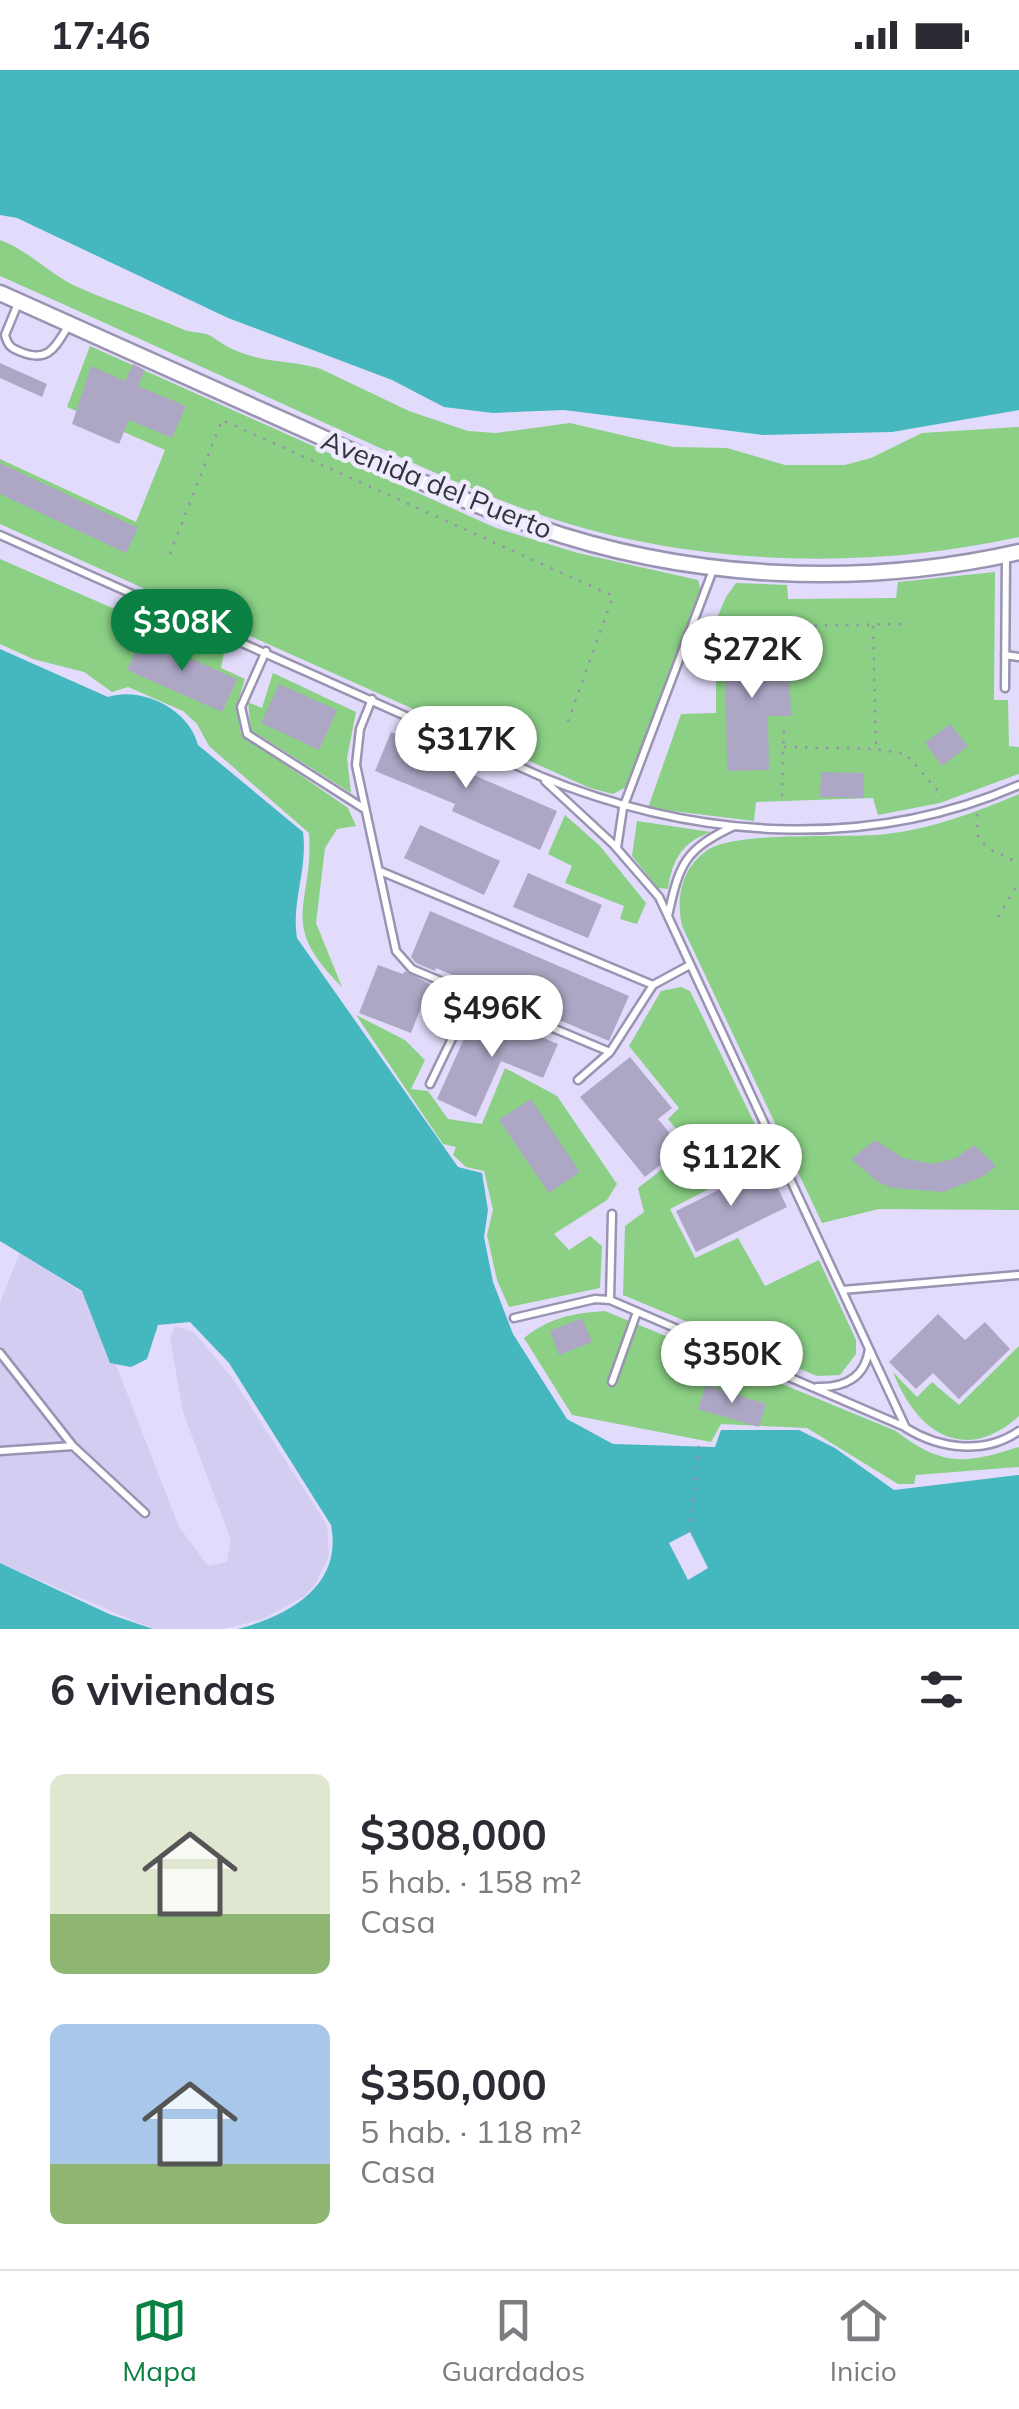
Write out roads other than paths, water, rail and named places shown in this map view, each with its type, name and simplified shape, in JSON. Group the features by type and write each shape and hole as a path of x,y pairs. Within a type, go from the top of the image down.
{"street":[{"name":"Avenida del Puerto","path":"0,293 472,503 537,528 617,550 713,569 869,572 1012,554"}],"lane":[{"path":"18,301 5,336 12,348 35,358 44,357 52,353 70,324"},
{"path":"0,535 540,776 623,808 734,827 807,831 909,820 965,806 1019,784"},
{"path":"1006,688 1012,554"},
{"path":"616,848 623,808 713,569"},
{"path":"266,651 241,707 247,734 364,809"},
{"path":"1006,655 1019,657"},
{"path":"372,698 356,746 364,809 396,951 402,961 412,969 610,1052"},
{"path":"540,776 616,848 659,897 906,1428"},
{"path":"668,916 682,862 710,838 734,827"},
{"path":"379,870 653,985"},
{"path":"578,1080 610,1052 653,985 688,966"},
{"path":"430,1084 474,993"},
{"path":"610,1300 612,1214"},
{"path":"842,1290 1019,1275"},
{"path":"514,1318 595,1299 610,1300 939,1444 960,1447 999,1442 1019,1432"},
{"path":"612,1382 637,1312"},
{"path":"811,1387 835,1387 854,1378 867,1361 869,1348"},
{"path":"0,1353 73,1446 145,1513"},
{"path":"0,1451 73,1446"}]}
